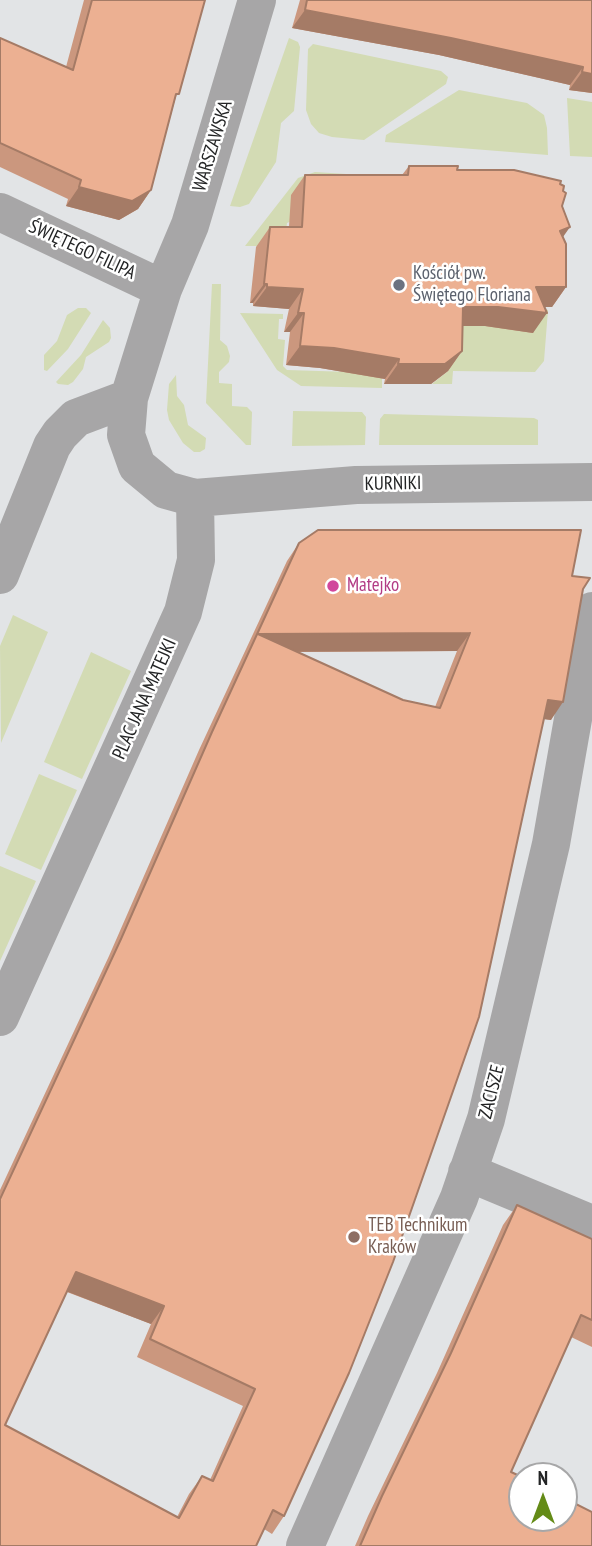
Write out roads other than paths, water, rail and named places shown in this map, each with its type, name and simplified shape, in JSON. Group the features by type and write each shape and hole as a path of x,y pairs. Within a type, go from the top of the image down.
{"street":[{"name":"WARSZAWSKA","path":"163,289 190,225 257,0"},
{"name":"ŚWIĘTEGO FILIPA","path":"0,212 163,289"},
{"path":"163,289 129,398 125,435 137,466 166,489 195,498"},
{"path":"0,575 52,446 76,418 129,398"},
{"name":"KURNIKI","path":"195,498 356,485 592,482"},
{"name":"PLAC JANA MATEJKI","path":"0,1017 183,612 196,560 195,498"},
{"name":"ZACISZE","path":"306,1546 405,1325 467,1172 485,1119 551,844 592,611"},
{"path":"467,1172 592,1224"}],"place":[{"name":"Kościół pw. Świętego Floriana","path":"399,285"},
{"name":"Matejko","path":"333,586"},
{"name":"TEB Technikum Kraków","path":"354,1237"}]}
